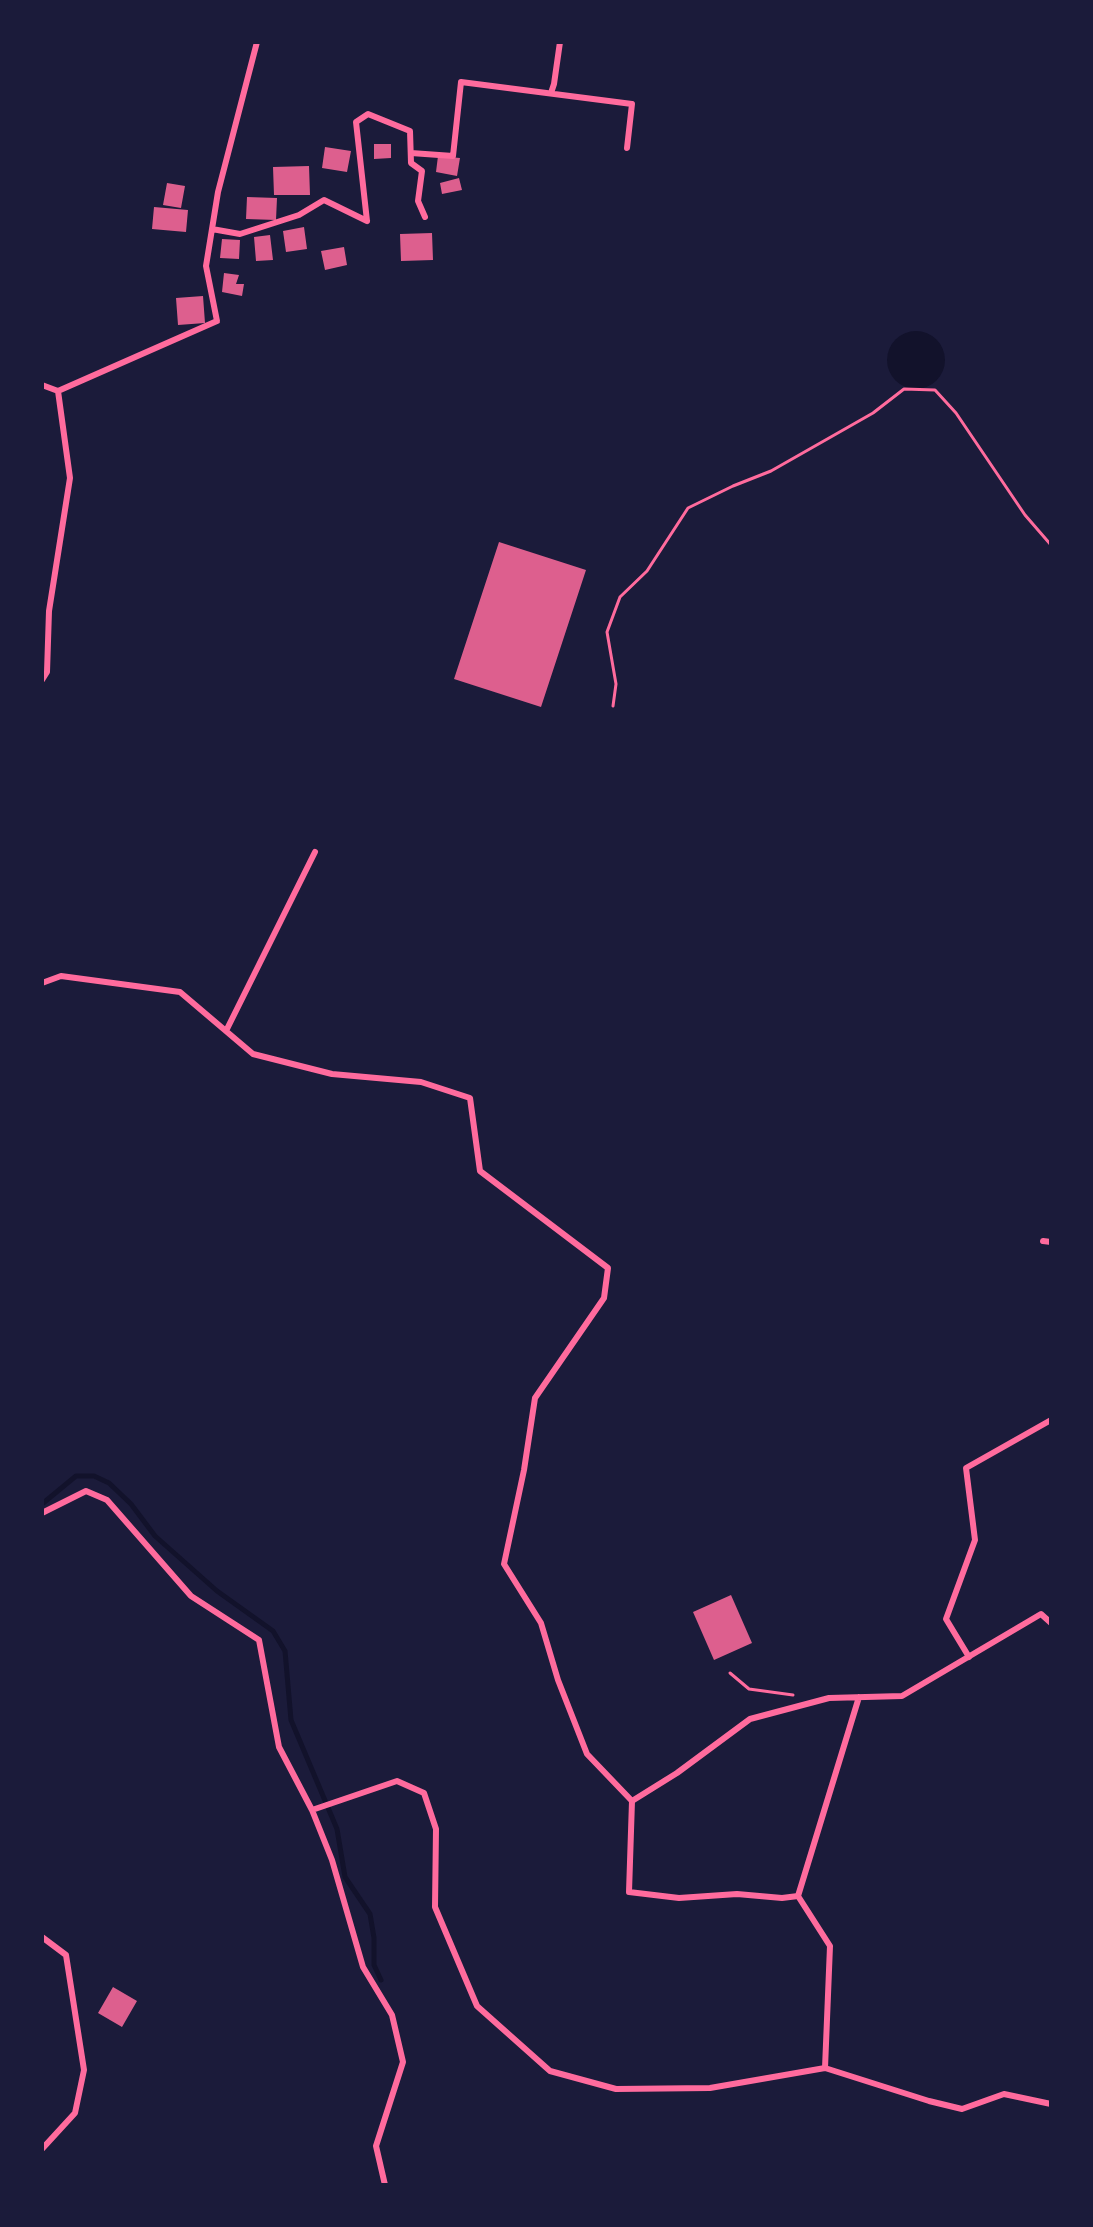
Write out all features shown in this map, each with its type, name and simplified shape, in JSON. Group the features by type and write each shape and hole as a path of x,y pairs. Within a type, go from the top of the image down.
{"street":[{"path":"42,385 58,391 218,321 206,266 218,192 257,42"},
{"path":"551,93 555,84 560,42"},
{"path":"411,153 453,156 461,82 632,104 627,148"},
{"path":"212,229 240,234 299,215 324,200 367,221 356,122 368,114 410,131 411,163 422,171 418,201 424,217"},
{"path":"42,680 47,672 49,611 69,478 58,391"},
{"path":"226,1031 315,852"},
{"path":"42,983 61,976 180,992 253,1054 332,1074 421,1082 470,1098 480,1171 608,1268 604,1298 535,1398 524,1470 504,1564 541,1623 558,1680 587,1754 632,1801 629,1892 679,1898 737,1894 782,1898 798,1896"},
{"path":"1043,1241 1051,1242"},
{"path":"969,1657 946,1619 975,1540 966,1468 1051,1420"},
{"path":"42,1513 86,1491 107,1500 191,1596 259,1640 279,1747 312,1810 332,1860 363,1967 392,2015 403,2062 376,2146 385,2185"},
{"path":"632,1801 677,1773 750,1719 830,1698 902,1696 1041,1614 1051,1623"},
{"path":"825,2068 830,1946 798,1896 858,1697"},
{"path":"312,1810 397,1781 424,1793 436,1829 435,1907 477,2006 550,2071 616,2089 710,2088 825,2068 962,2109 1004,2094 1051,2104"},
{"path":"42,1937 66,1955 84,2070 75,2113 42,2149"}],"path":[{"path":"613,706 616,684 607,632 620,597 646,571 688,508 771,471 873,413 904,389 935,390 956,413 1024,515 1051,545"},
{"path":"730,1673 749,1689 803,1696"}],"shaded area":[{"path":"910,331 922,331 937,339 945,354 945,366 937,381 922,389 910,389 895,381 887,366 887,354 895,339"}],"building":[{"path":"374,144 391,144 391,158 374,159"},
{"path":"325,147 351,151 347,172 322,168"},
{"path":"438,156 460,158 457,176 436,172"},
{"path":"309,166 310,195 274,195 273,167"},
{"path":"459,178 462,190 442,194 440,183"},
{"path":"167,183 185,186 181,208 163,205"},
{"path":"247,197 277,198 276,220 246,219"},
{"path":"154,207 188,210 186,232 152,229"},
{"path":"304,227 307,249 286,252 283,231"},
{"path":"432,233 433,260 401,261 400,234"},
{"path":"270,235 273,260 256,261 254,237"},
{"path":"222,239 240,240 239,259 220,258"},
{"path":"344,247 347,265 325,270 321,251"},
{"path":"224,273 239,275 236,284 244,284 242,296 222,292"},
{"path":"203,296 205,323 178,325 176,298"},
{"path":"499,542 586,570 541,707 454,679"},
{"path":"731,1595 752,1643 714,1660 693,1612"},
{"path":"113,1987 137,2001 122,2027 98,2013"}],"waterway":[{"path":"42,1504 76,1476 94,1476 109,1483 131,1504 155,1536 217,1591 273,1631 285,1651 291,1720 337,1829 345,1877 370,1914 374,1938 374,1965 381,1980"}]}
